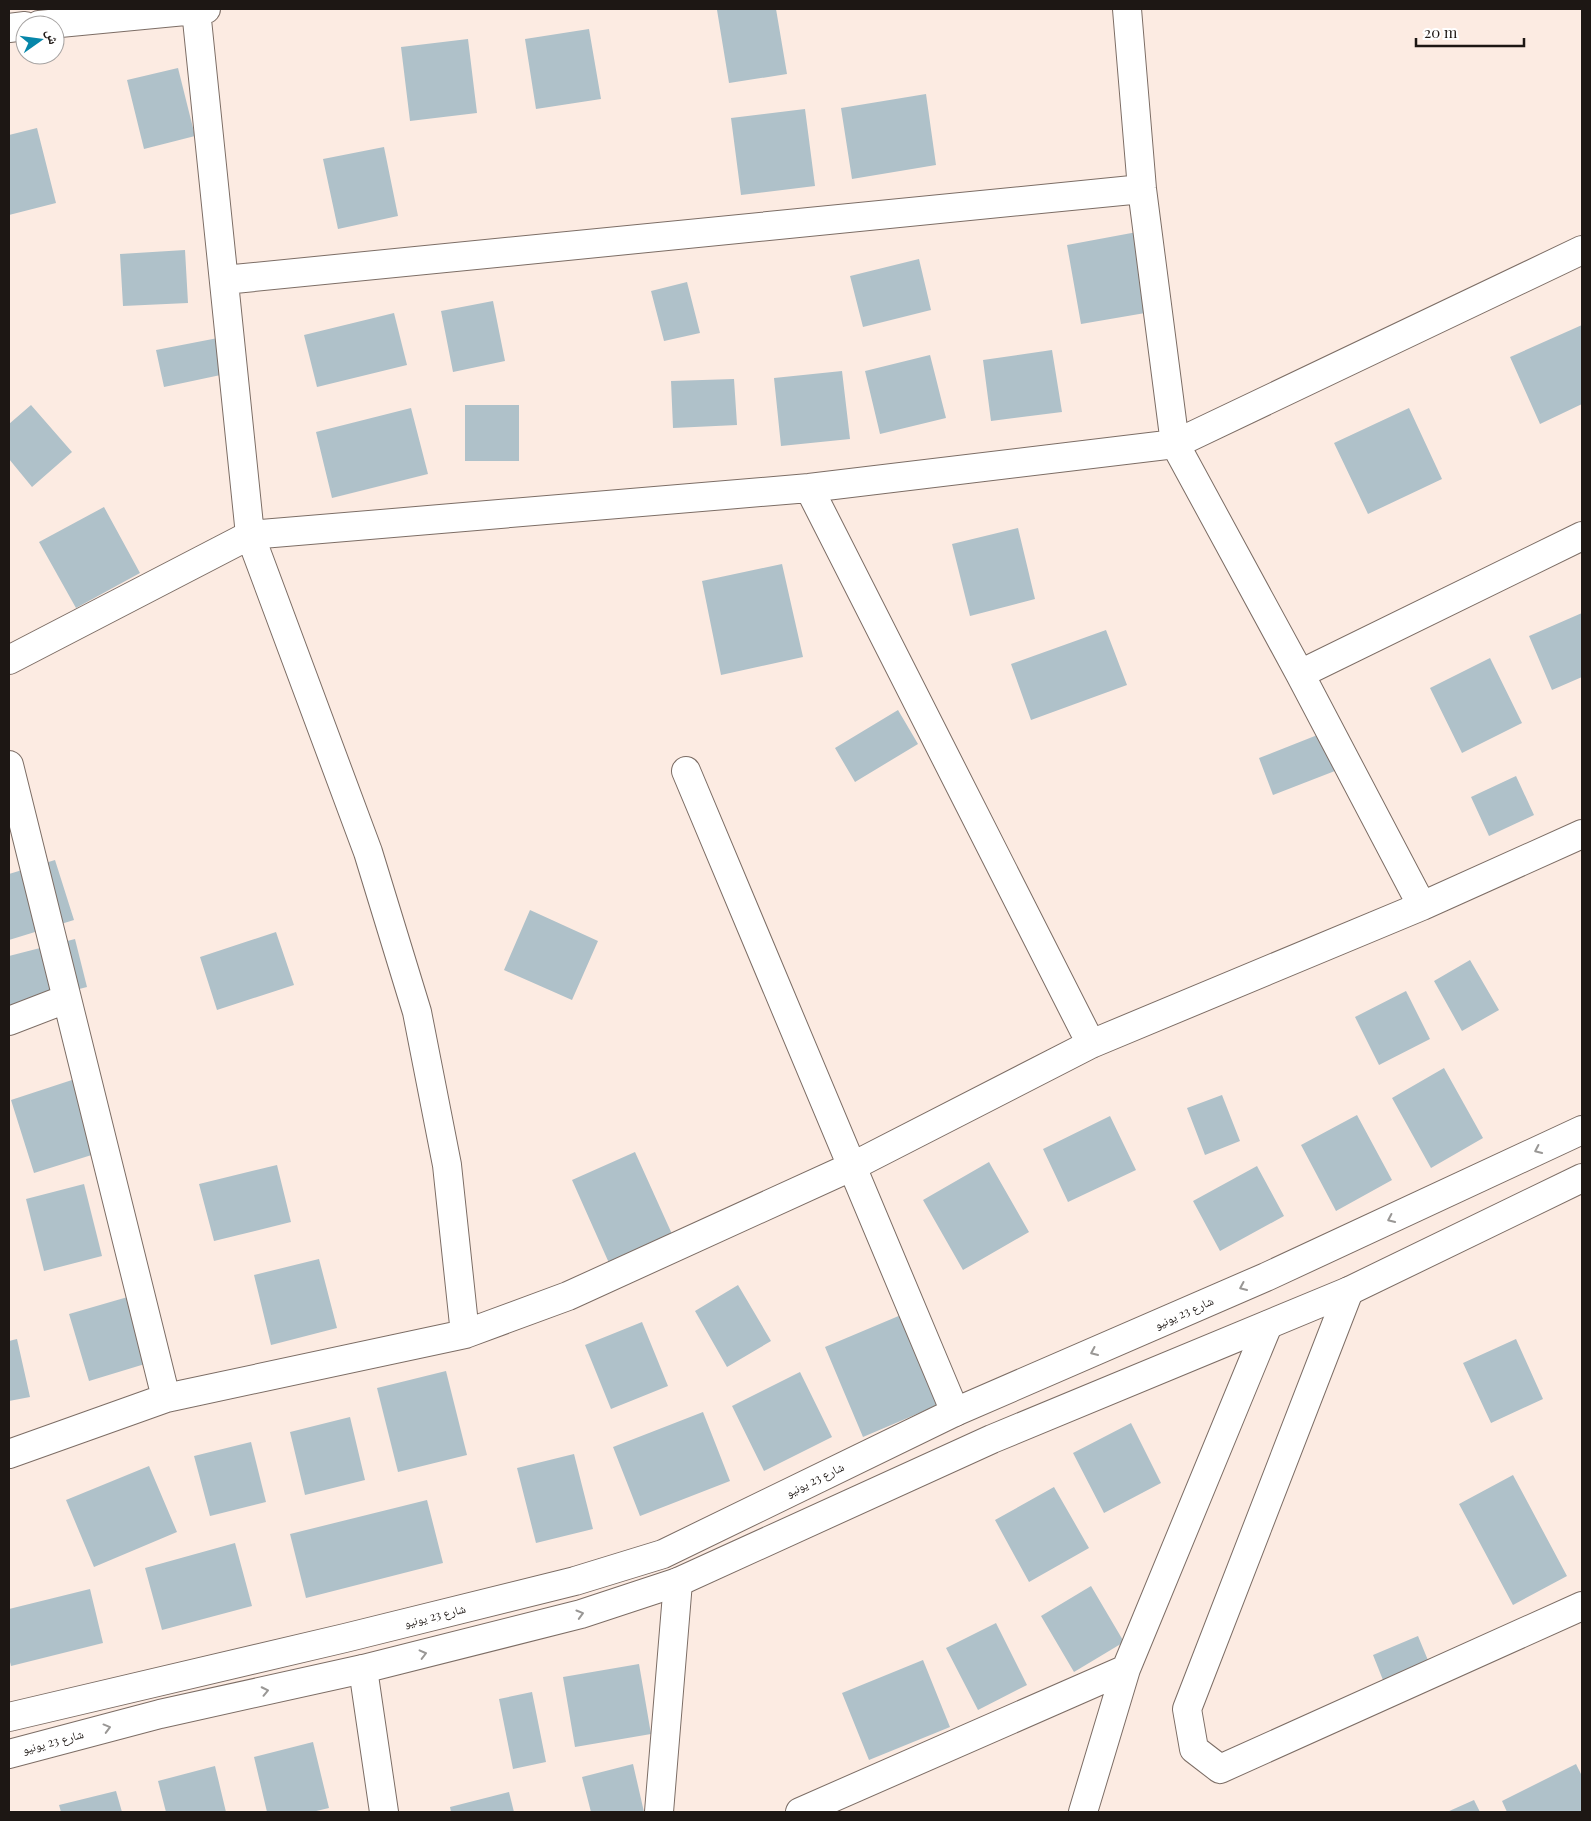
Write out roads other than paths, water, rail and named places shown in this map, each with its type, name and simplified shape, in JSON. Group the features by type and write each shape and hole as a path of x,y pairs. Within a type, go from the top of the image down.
{"street":[{"path":"65,22 201,9 224,280 250,535 368,852 417,1012 447,1165 465,1334"},
{"path":"1127,9 1142,189 1175,444 1300,674 1422,906"},
{"path":"224,280 1142,189"},
{"path":"9,660 250,535 809,488 1175,444 1582,250"},
{"path":"809,488 1090,1044"},
{"path":"1300,674 1582,536"},
{"path":"9,765 166,1398"},
{"path":"686,771 955,1412"},
{"path":"9,1454 166,1398 465,1334 568,1296 853,1166 1090,1044 1422,906 1582,834"},
{"path":"9,1021 66,999"},
{"name":"شارع 23 يونيو","path":"9,1717 354,1636 575,1581 663,1554 955,1412 1266,1277 1582,1130"},
{"name":"شارع 23 يونيو","path":"9,1754 160,1714 363,1669 581,1614 678,1582 992,1439 1349,1291 1582,1178"},
{"path":"1349,1291 1187,1709 1194,1749 1220,1770 1582,1606"},
{"path":"1082,1812 1126,1668 1268,1325"},
{"path":"659,1812 678,1582 663,1554"},
{"path":"800,1812 1126,1668"},
{"path":"363,1669 384,1812"}]}
